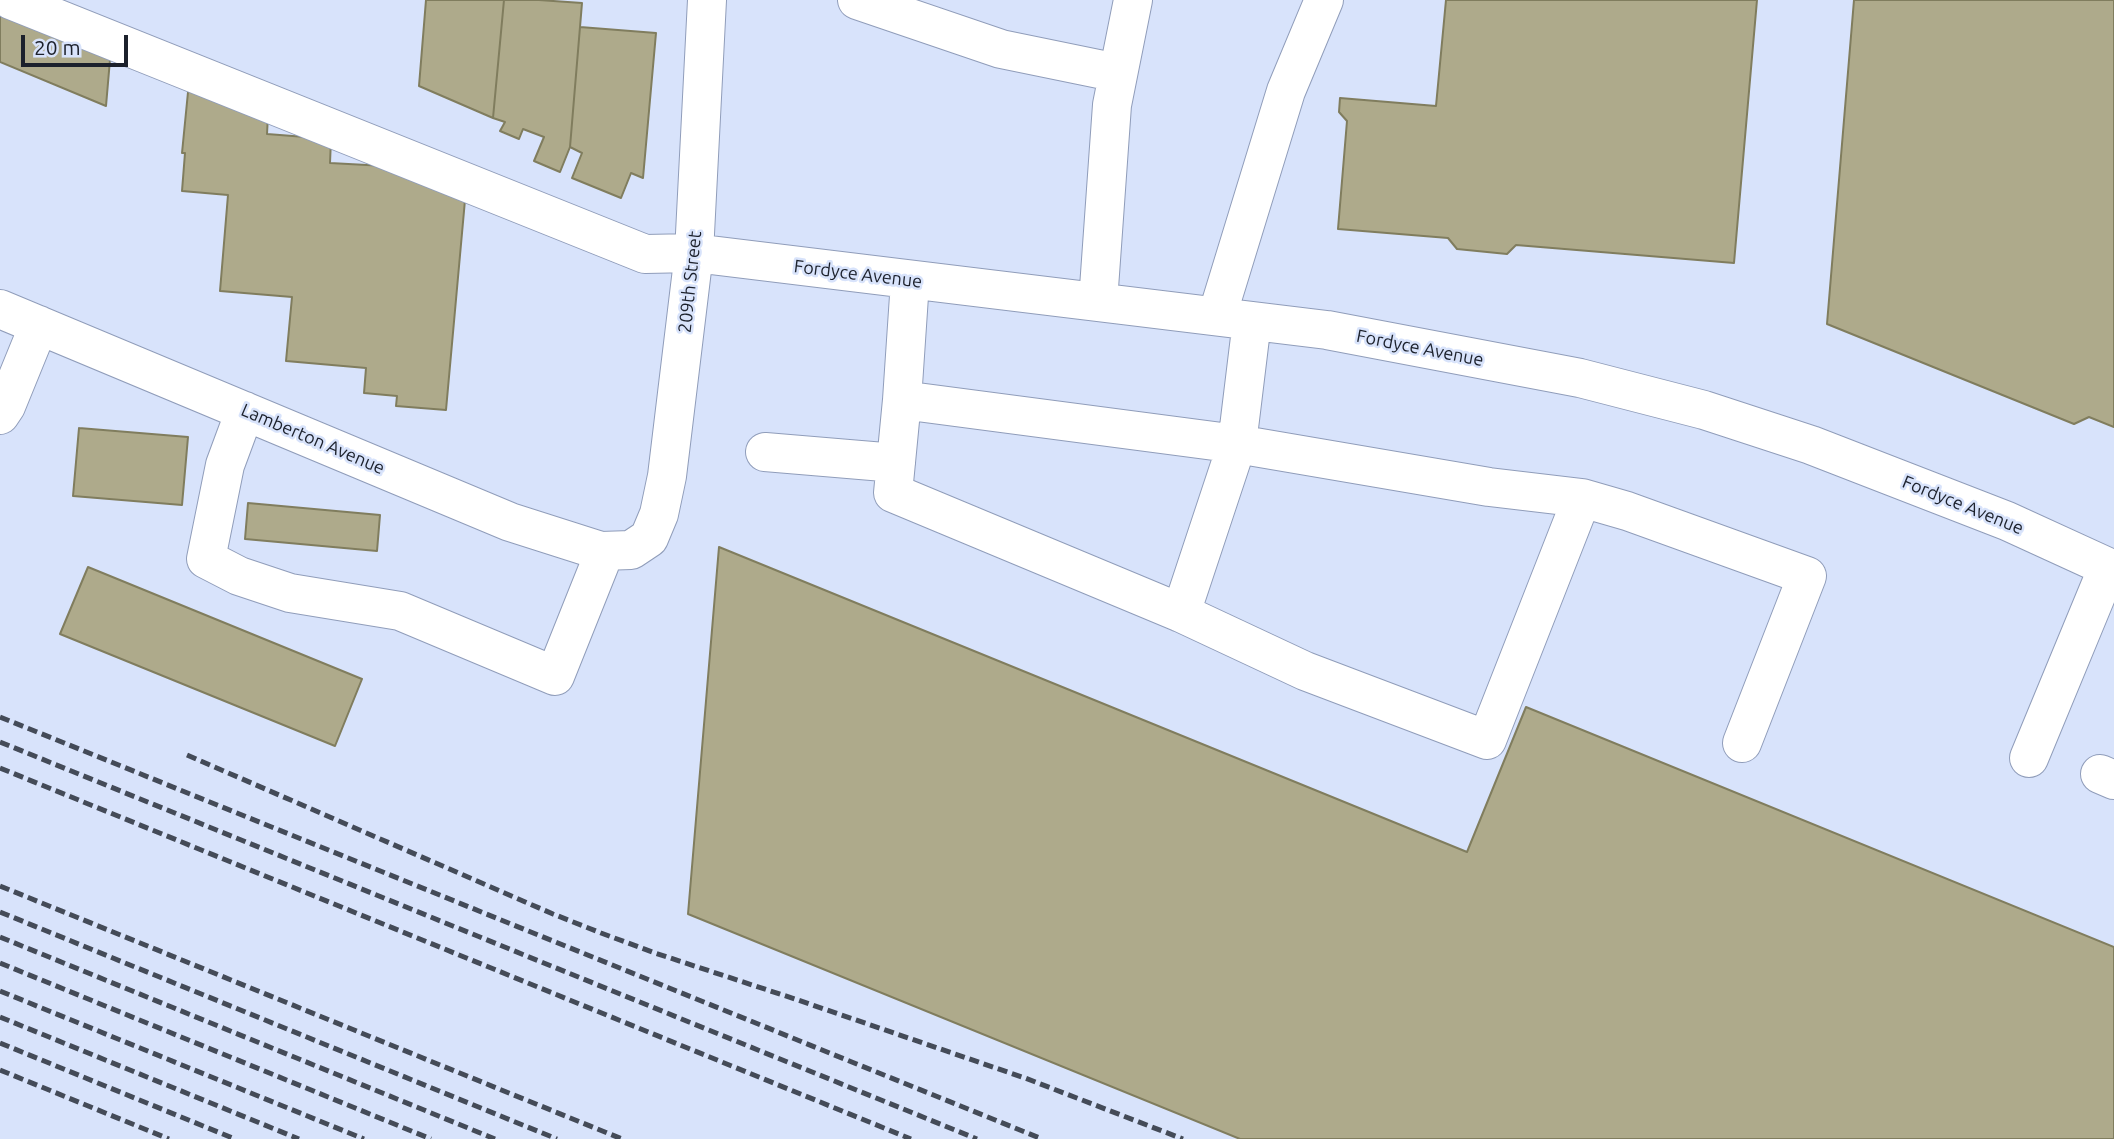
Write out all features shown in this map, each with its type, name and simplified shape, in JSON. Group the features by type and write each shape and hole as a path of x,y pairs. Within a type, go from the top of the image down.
{"street":[{"name":"Fordyce Avenue","path":"11,0 645,254 694,253 1327,330 1580,378 1704,410 1824,449 2007,521 2111,568"},
{"name":"209th Street","path":"618,551 649,538 659,514 667,476 694,253 707,0"},
{"path":"857,0 1001,49 1118,73"},
{"path":"1098,302 1112,105 1133,0"},
{"path":"1181,613 1237,444 1235,318 1286,91 1324,0"},
{"path":"910,281 893,492 1181,613 1304,671 1487,740 1582,498"},
{"name":"Lamberton Avenue","path":"0,309 510,522 560,539 618,551"},
{"path":"0,415 39,325"},
{"path":"902,400 1237,444 1489,487 1582,498 1627,511 1807,576 1742,743"},
{"path":"245,411 225,465 206,559 239,576 290,593 400,611 555,676 618,551"},
{"path":"765,452 896,463"},
{"path":"2029,758 2111,568"}],"building":[{"path":"426,0 504,0 493,118 419,86"},
{"path":"504,0 582,3 570,147 560,172 534,161 544,137 523,129 519,139 500,131 505,122 493,118"},
{"path":"1446,0 1757,0 1734,263 1516,245 1507,254 1457,249 1448,238 1338,229 1347,121 1339,112 1340,98 1436,106"},
{"path":"1854,0 2114,0 2114,427 2089,417 2074,424 1827,324"},
{"path":"0,2 111,48 106,106 0,62"},
{"path":"580,27 656,33 643,178 631,173 621,198 572,178 582,153 570,147"},
{"path":"189,82 268,115 267,134 331,139 330,163 385,166 465,200 446,410 396,406 397,396 364,393 366,368 286,361 292,297 220,291 228,195 182,191 185,153 182,153"},
{"path":"79,428 188,437 182,505 73,496"},
{"path":"248,503 380,515 377,551 245,539"},
{"path":"719,547 1467,852 1526,707 2114,947 2114,1139 1240,1139 688,914"},
{"path":"88,567 362,679 335,746 60,634"}],"railway":[{"path":"0,717 1042,1139"},
{"path":"0,742 977,1139"},
{"path":"187,755 601,933 1025,1078 1183,1139"},
{"path":"0,768 911,1139"},
{"path":"0,886 622,1139"},
{"path":"0,912 557,1139"},
{"path":"0,937 495,1139"},
{"path":"0,963 431,1139"},
{"path":"0,991 364,1139"},
{"path":"0,1017 299,1139"},
{"path":"0,1043 235,1139"},
{"path":"0,1070 169,1139"}]}
